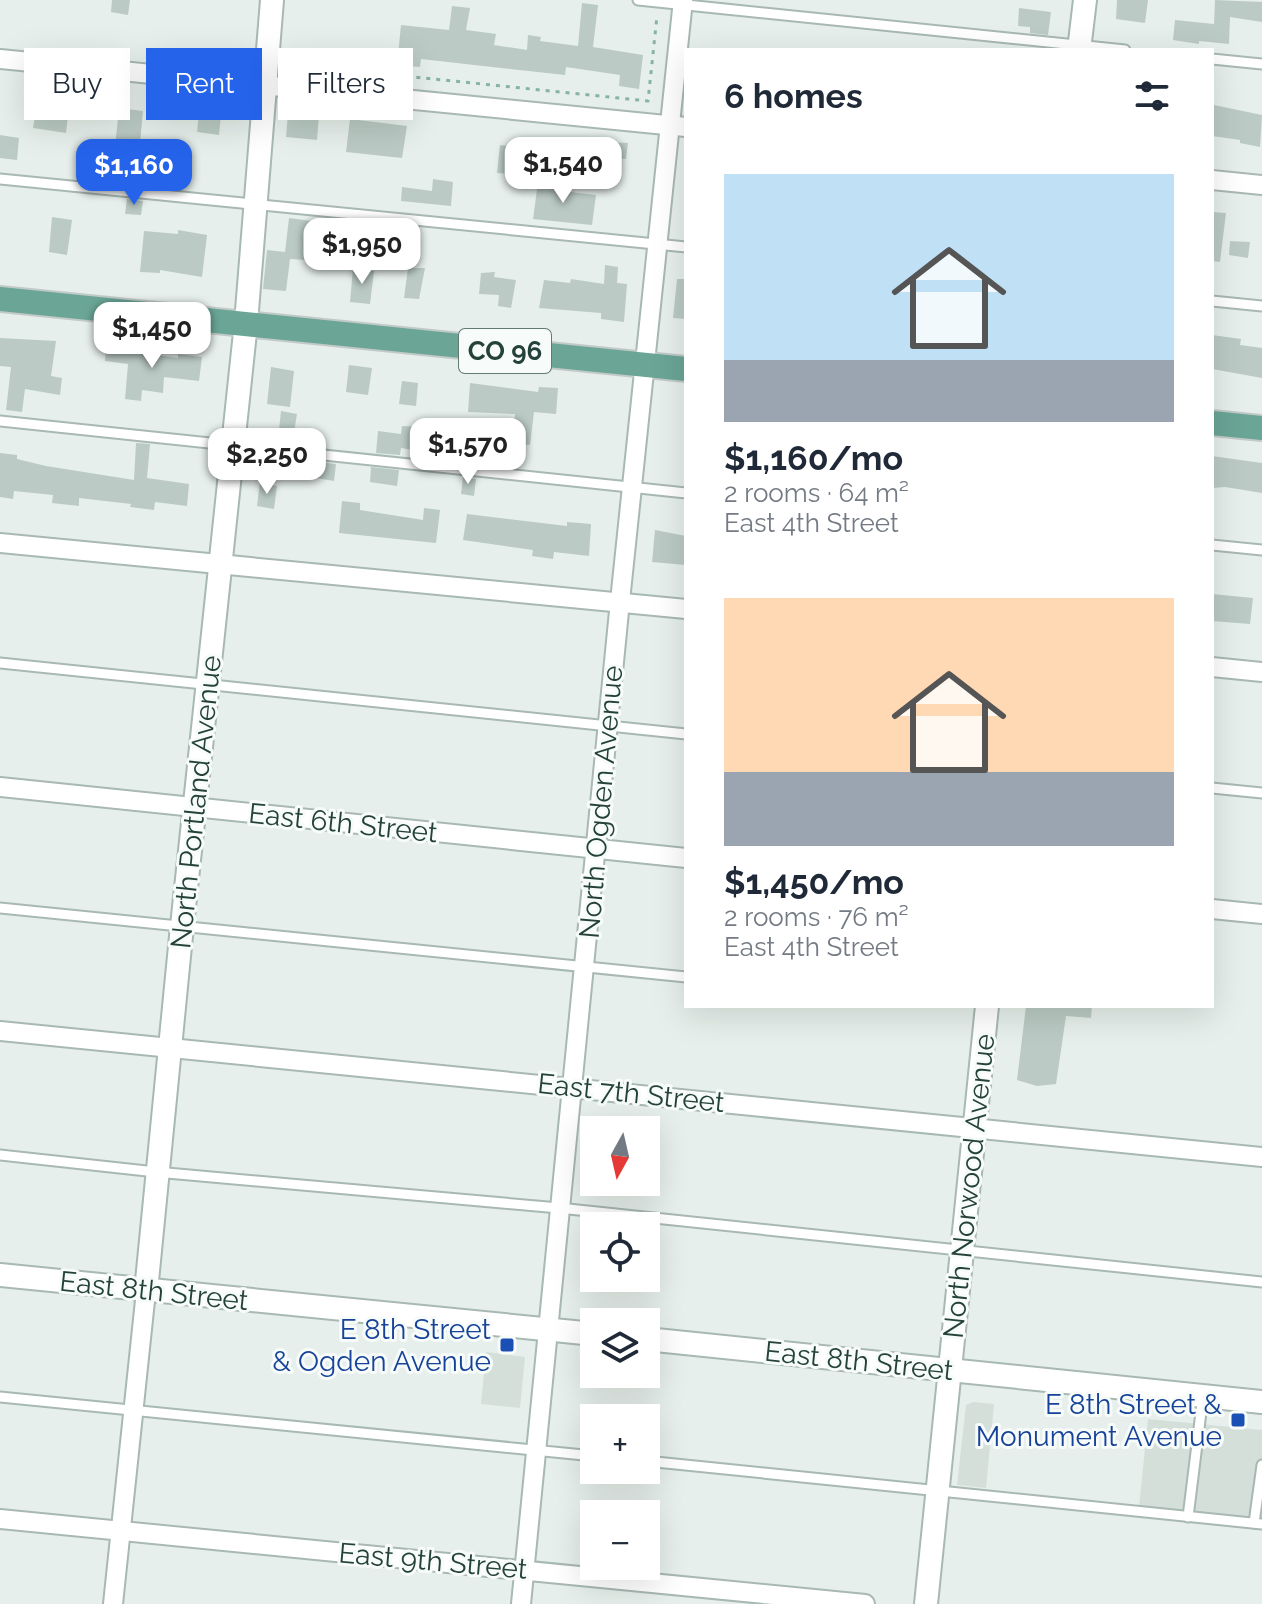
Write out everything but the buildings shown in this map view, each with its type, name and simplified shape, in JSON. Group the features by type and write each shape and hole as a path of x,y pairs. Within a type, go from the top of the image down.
{"main road":[{"name":"CO 96","path":"0,299 684,369"},
{"path":"1214,423 1262,428"}],"street":[{"name":"North Portland Avenue","path":"113,1604 246,323 272,0"},
{"path":"1080,48 1085,0"},
{"name":"North Ogden Avenue","path":"521,1604 620,601 659,244 679,126 683,2"},
{"path":"0,59 679,126"},
{"path":"1214,180 1262,185"},
{"path":"0,543 684,609"},
{"path":"1214,667 1262,672"},
{"name":"East 6th Street","path":"0,787 684,858"},
{"path":"1214,909 1262,914"},
{"name":"North Norwood Avenue","path":"926,1604 987,1008"},
{"name":"East 7th Street","path":"0,1031 1262,1157"},
{"name":"East 8th Street","path":"0,1275 580,1333"},
{"name":"East 8th Street","path":"660,1340 1262,1402"},
{"name":"East 9th Street","path":"0,1519 865,1604"}],"lane":[{"path":"638,0 683,2 1080,48"},
{"path":"1214,59 1262,64"},
{"path":"0,179 684,247"},
{"path":"1214,301 1262,306"},
{"path":"0,421 684,493"},
{"path":"1214,545 1262,550"},
{"path":"0,663 684,734"},
{"path":"1214,788 1262,793"},
{"path":"0,908 684,977"},
{"path":"0,1155 559,1208 1262,1282"},
{"path":"1188,1517 1203,1396"},
{"path":"0,1397 580,1455"},
{"path":"660,1462 1258,1524 1262,1465"}],"path":[{"path":"413,77 648,101 658,2"}],"shaded area":[{"path":"486,1352 525,1357 520,1408 481,1404"},
{"path":"973,1402 994,1404 986,1488 957,1485 966,1405"},
{"path":"1148,1419 1262,1430 1262,1529 1138,1517"}],"place":[{"name":"E 8th Street & Ogden Avenue","path":"507,1345"},
{"name":"E 8th Street & Monument Avenue","path":"1238,1420"}]}
